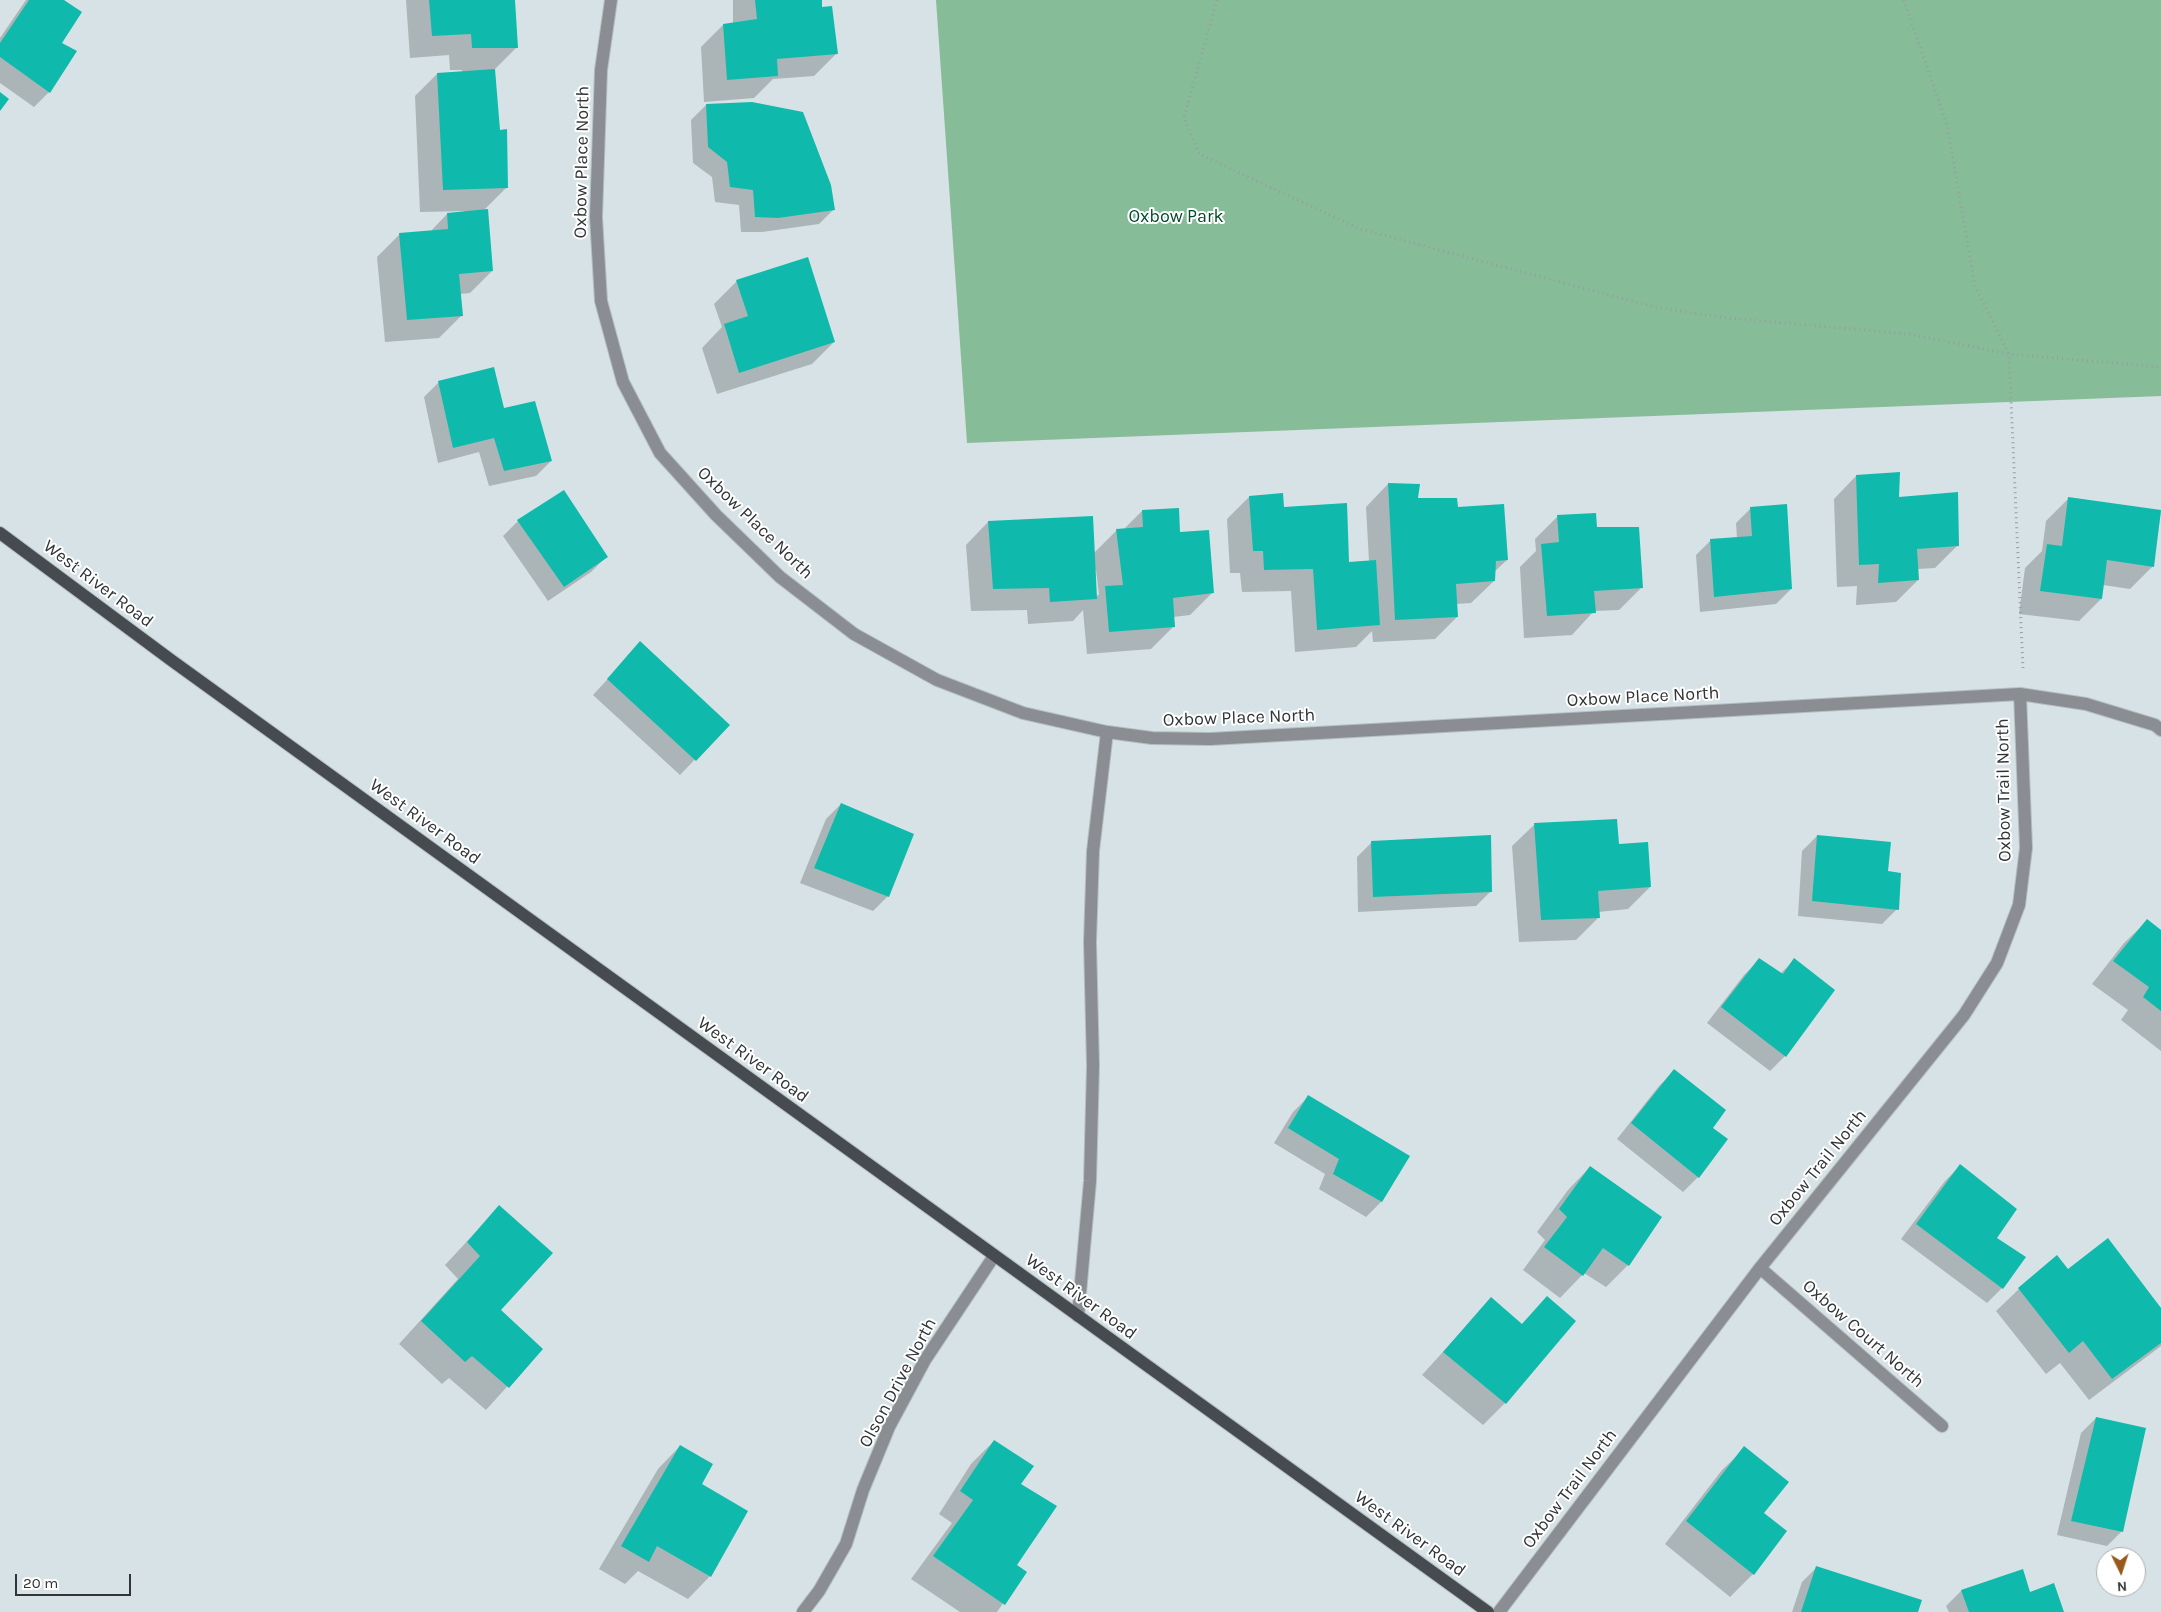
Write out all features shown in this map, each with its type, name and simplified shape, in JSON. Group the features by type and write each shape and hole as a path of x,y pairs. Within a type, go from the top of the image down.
{"main road":[{"name":"West River Road","path":"0,532 171,660 1488,1612"}],"street":[{"name":"Oxbow Place North","path":"611,0 602,70 596,217 601,301 623,382 660,453 716,515 780,577 854,634 937,680 1023,713 1107,732 1152,738 1210,739 2020,694 2086,704 2156,725 2161,730"},
{"name":"Oxbow Trail North","path":"1499,1612 1760,1268 1964,1015 1997,963 2020,905 2026,848 2020,694"},
{"path":"1078,1316 1090,1181 1093,1066 1090,942 1093,851 1107,732"},
{"name":"Olson Drive North","path":"803,1612 819,1591 846,1544 863,1490 889,1428 925,1360 994,1256"},
{"name":"Oxbow Court North","path":"1760,1268 1942,1426"}],"path":[{"path":"1217,0 1184,117 1199,154 1360,229 1655,307 1717,317 1909,334 2009,354 2161,367"},
{"path":"1904,0 1947,126 1975,286 2009,354 2024,658 2020,694"}],"green space":[{"name":"Oxbow Park","path":"936,0 2161,0 2161,396 967,443"}],"building":[{"path":"29,0 64,0 82,12 62,43 77,51 50,93 0,57 0,43"},
{"path":"429,0 515,0 518,48 472,48 471,34 432,36"},
{"path":"755,0 822,0 822,7 832,6 838,54 777,59 778,76 727,80 723,24 757,19"},
{"path":"495,69 500,130 507,129 508,188 443,190 437,73"},
{"path":"0,92 9,99 0,111"},
{"path":"752,102 803,112 831,185 835,210 778,218 755,217 753,190 730,187 727,162 708,147 706,104"},
{"path":"488,209 493,271 459,274 463,316 407,320 399,233 448,229 447,213"},
{"path":"808,257 835,342 739,373 724,324 748,316 736,280"},
{"path":"494,367 504,408 535,401 552,461 504,471 494,438 453,448 438,381"},
{"path":"1900,472 1899,497 1958,492 1959,546 1917,549 1919,580 1878,583 1879,564 1859,565 1856,475"},
{"path":"1388,483 1420,484 1418,498 1457,498 1458,507 1504,504 1508,560 1496,561 1495,581 1456,584 1458,617 1395,620"},
{"path":"564,490 608,557 564,587 517,520"},
{"path":"1283,493 1284,507 1347,503 1349,562 1376,560 1380,625 1317,630 1313,569 1264,570 1263,551 1253,551 1249,496"},
{"path":"2068,497 2161,510 2154,567 2107,560 2102,599 2040,591 2047,544 2062,546"},
{"path":"1787,504 1792,589 1714,597 1710,539 1752,536 1750,507"},
{"path":"1179,508 1180,532 1209,530 1214,593 1173,598 1175,627 1109,632 1105,586 1123,585 1116,529 1143,527 1142,510"},
{"path":"1596,513 1597,527 1639,527 1643,588 1594,591 1596,613 1547,616 1541,544 1559,542 1557,515"},
{"path":"1093,516 1097,599 1050,602 1049,588 993,589 988,521"},
{"path":"640,641 730,725 696,761 607,679"},
{"path":"841,803 914,834 889,897 814,868"},
{"path":"1617,819 1619,844 1648,842 1651,887 1598,891 1600,918 1541,920 1534,823"},
{"path":"1491,835 1492,892 1373,897 1371,841"},
{"path":"1817,835 1891,842 1888,871 1901,873 1899,910 1812,901"},
{"path":"2147,919 2161,930 2161,1011 2143,997 2149,987 2113,961"},
{"path":"1759,958 1783,974 1794,958 1835,990 1786,1057 1721,1007"},
{"path":"1674,1069 1726,1110 1713,1128 1728,1139 1699,1178 1631,1123"},
{"path":"1308,1095 1410,1156 1382,1202 1333,1174 1339,1159 1288,1128"},
{"path":"1960,1164 2017,1209 1997,1238 2026,1257 2003,1289 1916,1224"},
{"path":"1590,1166 1662,1217 1629,1266 1603,1248 1583,1276 1544,1247 1567,1217 1559,1209"},
{"path":"499,1205 553,1253 501,1310 543,1349 509,1388 472,1356 465,1362 421,1321 480,1256 467,1242"},
{"path":"2108,1238 2161,1308 2161,1343 2112,1379 2083,1341 2069,1353 2018,1288 2057,1255 2068,1269"},
{"path":"1547,1296 1576,1321 1506,1404 1443,1352 1491,1297 1522,1324"},
{"path":"2096,1417 2146,1428 2123,1532 2071,1521"},
{"path":"994,1440 1034,1466 1021,1484 1057,1506 1017,1565 1027,1572 1005,1605 933,1556 973,1500 960,1491"},
{"path":"680,1445 713,1464 702,1484 748,1511 711,1577 657,1546 649,1562 621,1546"},
{"path":"1744,1446 1789,1482 1764,1513 1787,1531 1754,1575 1686,1521"},
{"path":"1816,1566 1922,1600 1918,1612 1801,1612"},
{"path":"2023,1569 2030,1592 2054,1583 2064,1612 1969,1612 1961,1590"}]}
